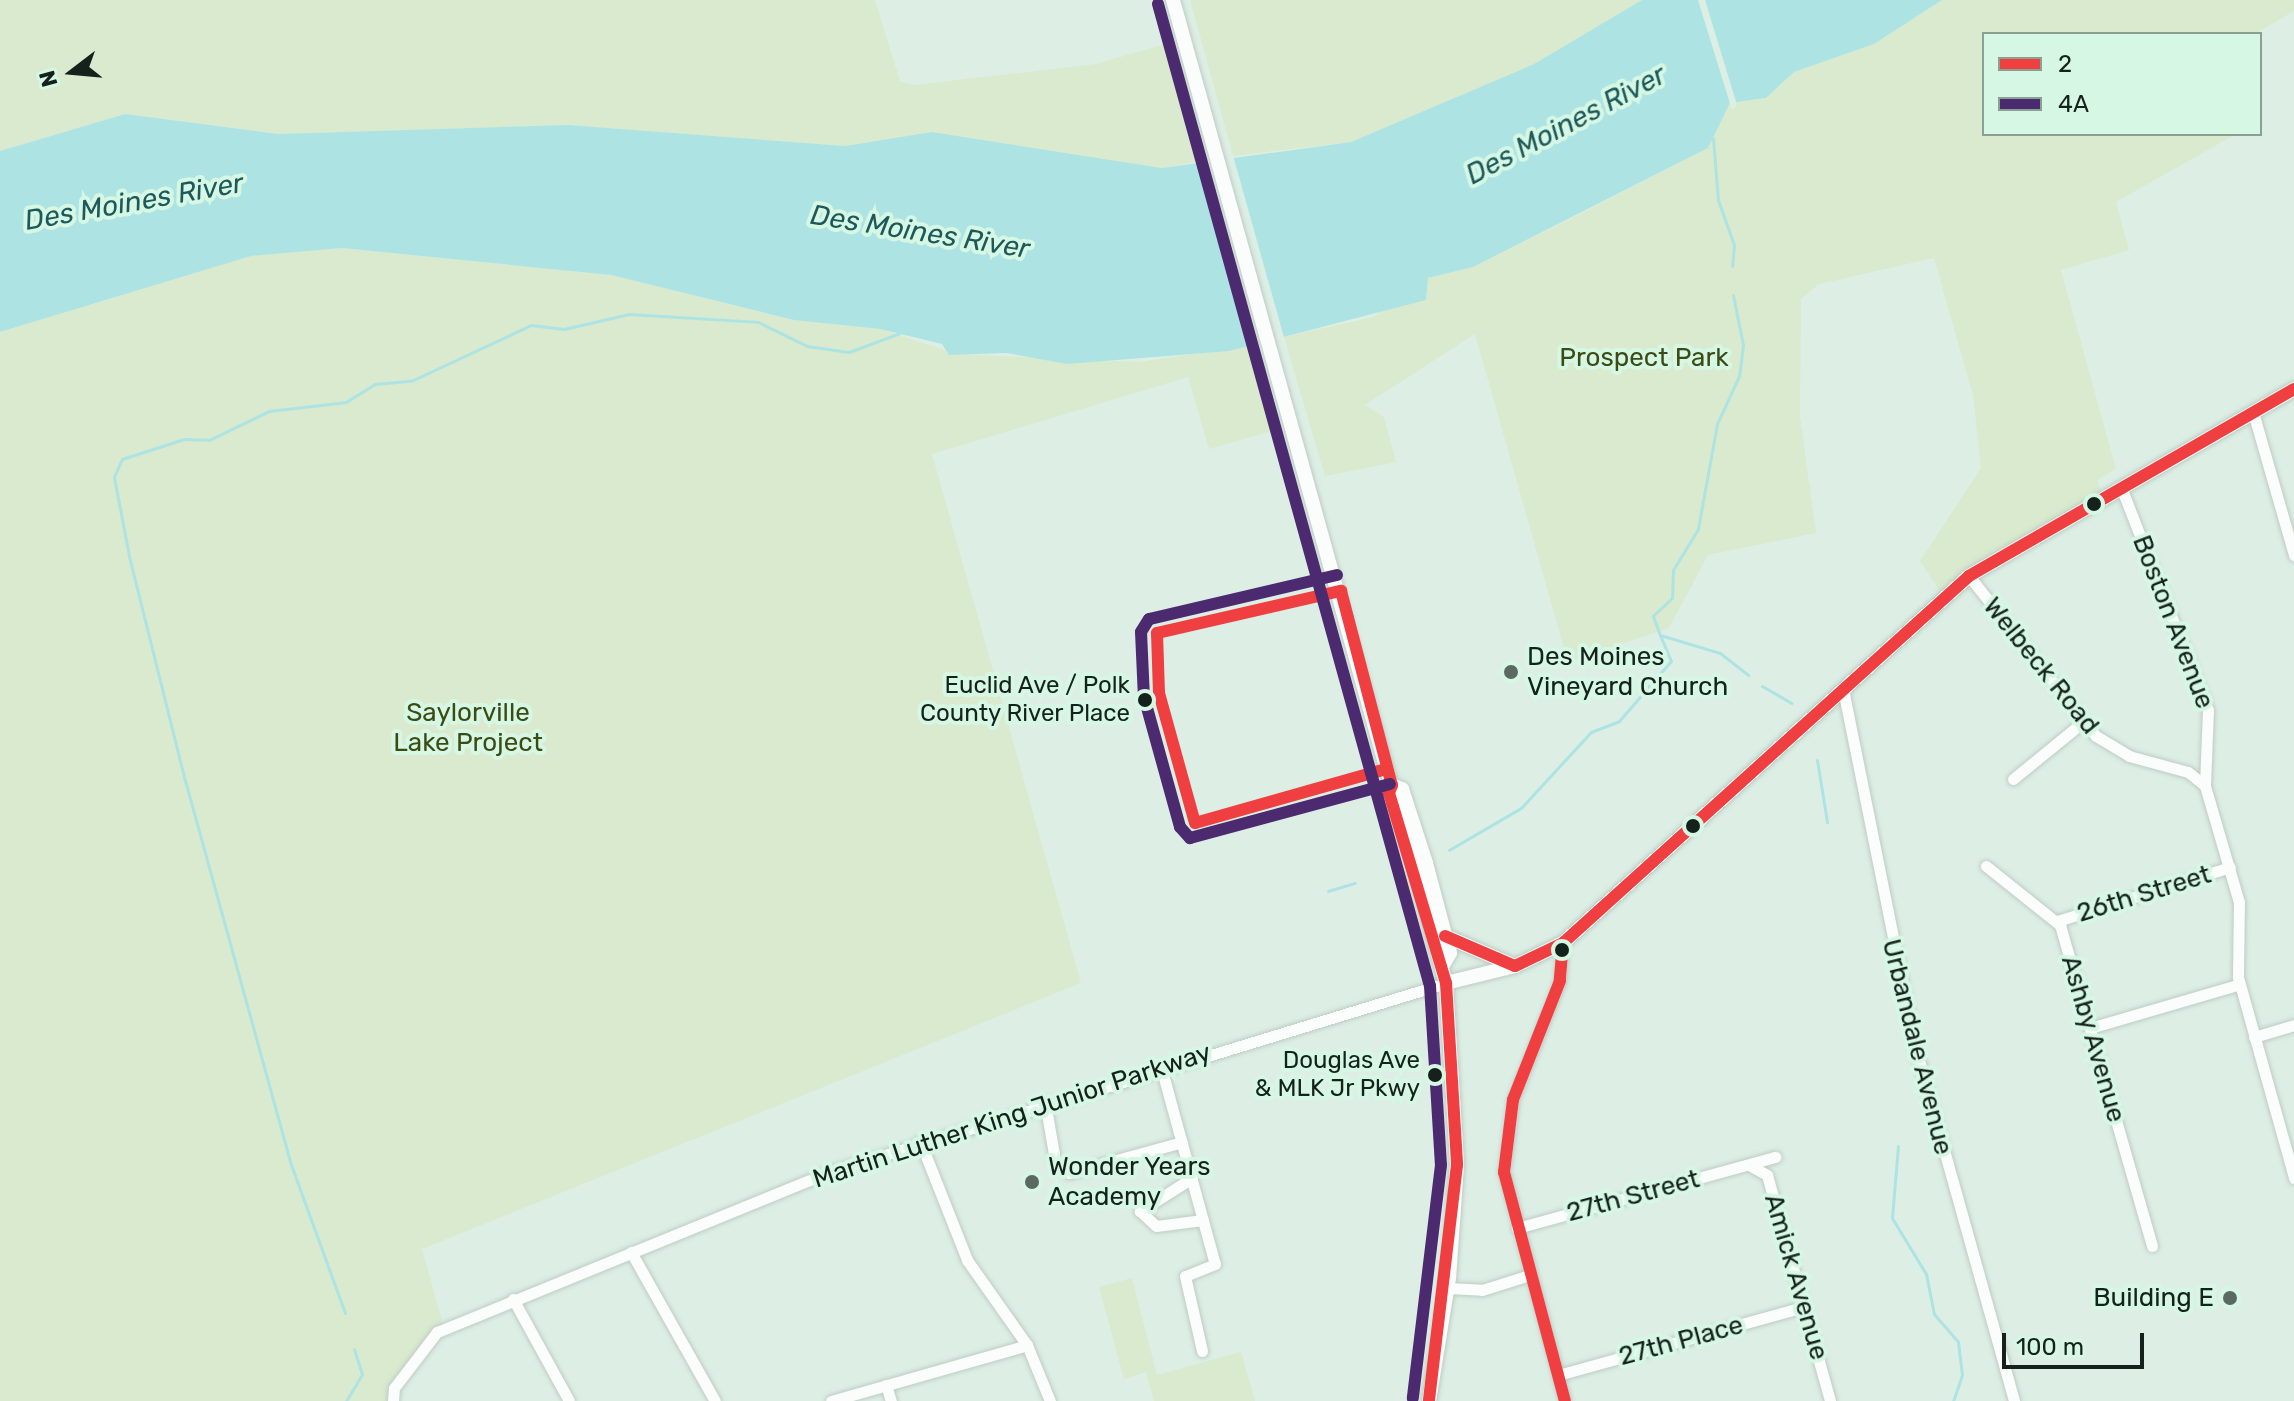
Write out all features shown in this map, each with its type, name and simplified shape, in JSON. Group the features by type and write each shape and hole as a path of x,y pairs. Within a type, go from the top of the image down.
{"main road":[{"path":"1173,0 1392,785 1434,958 1443,965"},
{"name":"Martin Luther King Junior Parkway","path":"1446,983 1515,966 1563,943 1969,576 2294,389"},
{"path":"1392,785 1402,789 1450,953 1443,965 1458,1106 1448,1288 1429,1401"},
{"path":"1445,936 1515,966"}],"street":[{"path":"2253,412 2294,555"},
{"name":"Boston Avenue","path":"2121,487 2208,710 2205,786 2239,902 2240,984 2294,1178"},
{"name":"Welbeck Road","path":"1969,576 2083,722 2112,748 2188,772 2205,786"},
{"name":"Urbandale Avenue","path":"1843,689 1915,1046 2014,1401"},
{"path":"2013,779 2083,722"},
{"name":"Ashby Avenue","path":"1986,866 2057,921 2152,1246"},
{"name":"26th Street","path":"2057,921 2230,867"},
{"path":"1563,943 1560,981 1509,1117 1504,1172 1565,1401"},
{"name":"Martin Luther King Junior Parkway","path":"393,1401 394,1388 437,1332 631,1252 920,1141 1446,983"},
{"path":"2090,1028 2240,984"},
{"path":"2254,1037 2294,1025"},
{"path":"1161,1067 1215,1264 1185,1276 1202,1351"},
{"path":"1045,1102 1055,1160 1069,1173 1182,1142"},
{"path":"920,1141 977,1280 1027,1345 1050,1401"},
{"name":"27th Street","path":"1517,1228 1775,1157"},
{"name":"Amick Avenue","path":"1749,1164 1767,1175 1830,1401"},
{"path":"1192,1178 1140,1211 1156,1226 1203,1220"},
{"path":"631,1252 715,1401"},
{"path":"1448,1288 1482,1290 1530,1275"},
{"path":"513,1299 569,1401"},
{"name":"27th Place","path":"1558,1375 1804,1307"},
{"path":"831,1401 1027,1345"},
{"path":"886,1385 891,1401"}],"green space":[{"path":"0,0 875,0 900,81 913,85 1096,64 1172,42 1201,161 1162,168 932,132 845,146 568,125 278,134 125,114 0,151"},
{"path":"1190,0 1642,0 1534,64 1351,142 1233,156"},
{"name":"Prospect Park","path":"1942,0 2294,0 2294,11 2258,32 1982,32 1982,136 2232,136 2116,202 2129,250 2061,270 2116,469 2097,480 2103,498 1943,596 1920,561 1981,468 1973,395 1934,258 1819,284 1801,299 1800,416 1816,533 1708,555 1669,628 1568,662 1475,334 1365,405 1384,417 1396,462 1325,476 1284,337 1373,317 1427,278 1473,267 1708,148 1730,103 1766,98 1794,72 1874,44"},
{"name":"Saylorville Lake Project","path":"342,248 611,275 794,320 880,329 957,354 1139,362 1253,345 1279,429 1209,449 1188,377 932,454 1081,983 422,1249 444,1328 390,1401 0,1401 0,332 251,256"},
{"path":"1132,1278 1157,1375 1241,1352 1255,1401 1154,1401 1146,1372 1124,1379 1099,1287"}],"water":[{"name":"Des Moines River","path":"1642,0 1942,0 1874,44 1794,72 1766,98 1730,103 1708,148 1473,267 1428,278 1426,300 1229,351 1067,364 1007,353 949,355 942,344 880,329 794,320 611,275 342,248 251,256 0,332 0,151 125,114 278,134 568,125 845,146 932,132 1162,168 1351,142 1534,64"}],"pier":[{"path":"1698,0 1705,0 1737,105 1732,110"},
{"path":"1232,152 1285,341 1254,349 1200,157"}],"waterway":[{"path":"1713,138 1718,200 1734,245 1732,266"},
{"path":"1733,295 1743,345 1739,376 1717,424 1698,529 1673,570 1672,598 1653,616 1660,635 1720,653 1748,675"},
{"path":"345,1313 291,1165 185,781 129,556 114,477 122,459 184,439 209,440 269,411 346,402 375,384 411,381 531,325 564,329 629,314 758,322 807,346 849,352 900,333"},
{"path":"1449,850 1521,808 1591,732 1619,721 1671,661 1660,635"},
{"path":"1762,686 1791,703"},
{"path":"1817,760 1827,822"},
{"path":"1328,891 1355,883"},
{"path":"1898,1146 1892,1218 1926,1274 1934,1314 1958,1342 1962,1375 1953,1401"},
{"path":"346,1401 362,1374 354,1349"}],"transit line":[{"name":"4A","path":"1158,4 1430,986 1441,1165 1413,1398"},
{"name":"2","path":"1445,936 1515,966 1563,943 1969,576 2294,389"},
{"name":"4A","path":"1337,575 1149,619 1141,632 1144,697 1180,827 1190,838 1390,784"},
{"name":"2","path":"1386,769 1195,823 1159,693 1157,633 1341,591 1392,785 1389,793 1446,983 1457,1165 1429,1401"},
{"name":"2","path":"1563,943 1560,981 1513,1100 1504,1172 1565,1401"}],"place":[{"name":"Des Moines Vineyard Church","path":"1511,672"},
{"name":"Euclid Ave / Polk County River Place","path":"1145,700"},
{"name":"Douglas Ave & MLK Jr Pkwy","path":"1435,1075"},
{"name":"Wonder Years Academy","path":"1032,1182"},
{"name":"Building E","path":"2230,1298"}]}
